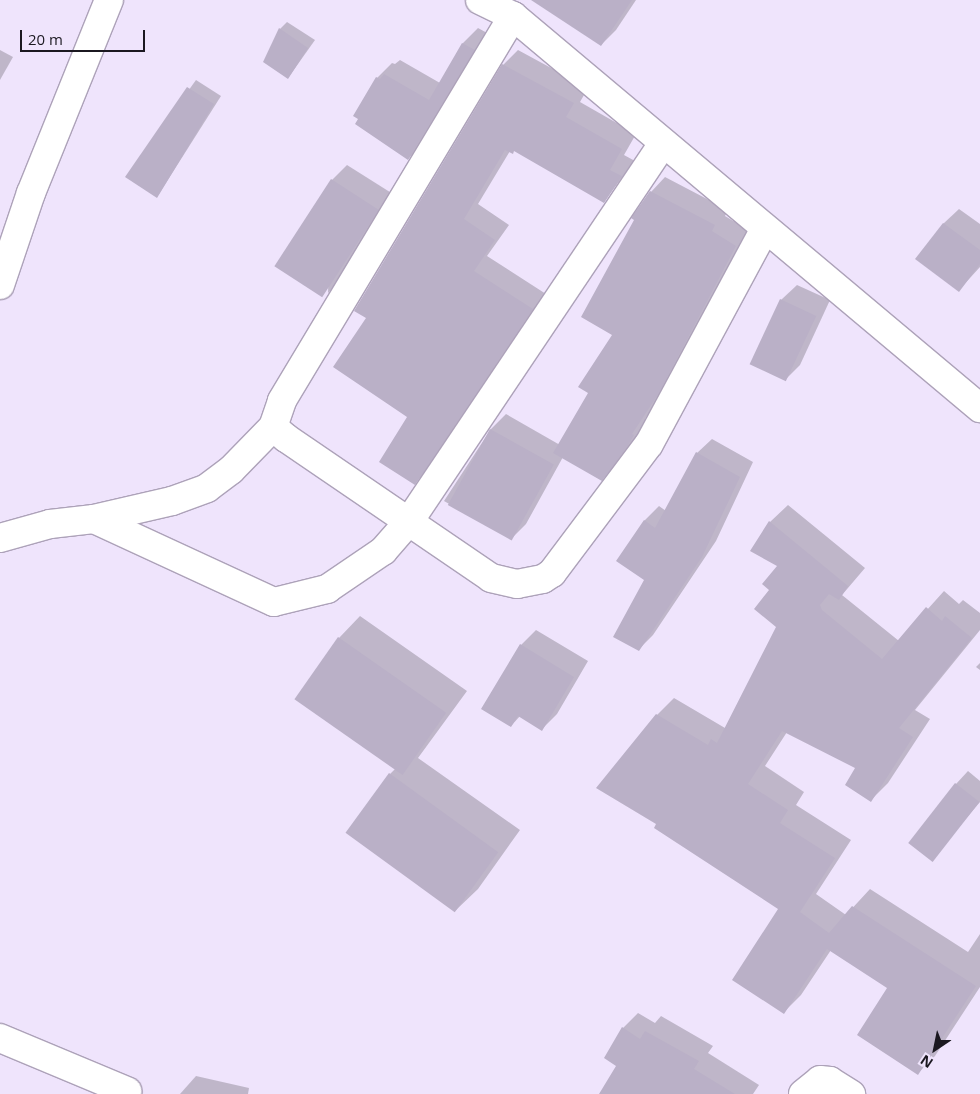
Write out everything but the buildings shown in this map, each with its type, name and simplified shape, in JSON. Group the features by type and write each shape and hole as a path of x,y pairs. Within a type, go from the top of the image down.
{"street":[{"path":"0,284 31,193 109,0"},
{"path":"480,0 513,16 980,408"},
{"path":"0,538 50,524 94,518 172,501 207,488 231,470 273,427 282,401 513,16"},
{"path":"94,518 274,602 328,589 383,551 410,520 663,143"},
{"path":"273,427 410,520 491,578 505,583 543,579 552,573 649,444 765,228"},
{"path":"0,1038 127,1091"},
{"path":"803,1094 820,1080 830,1081 851,1094"}]}
